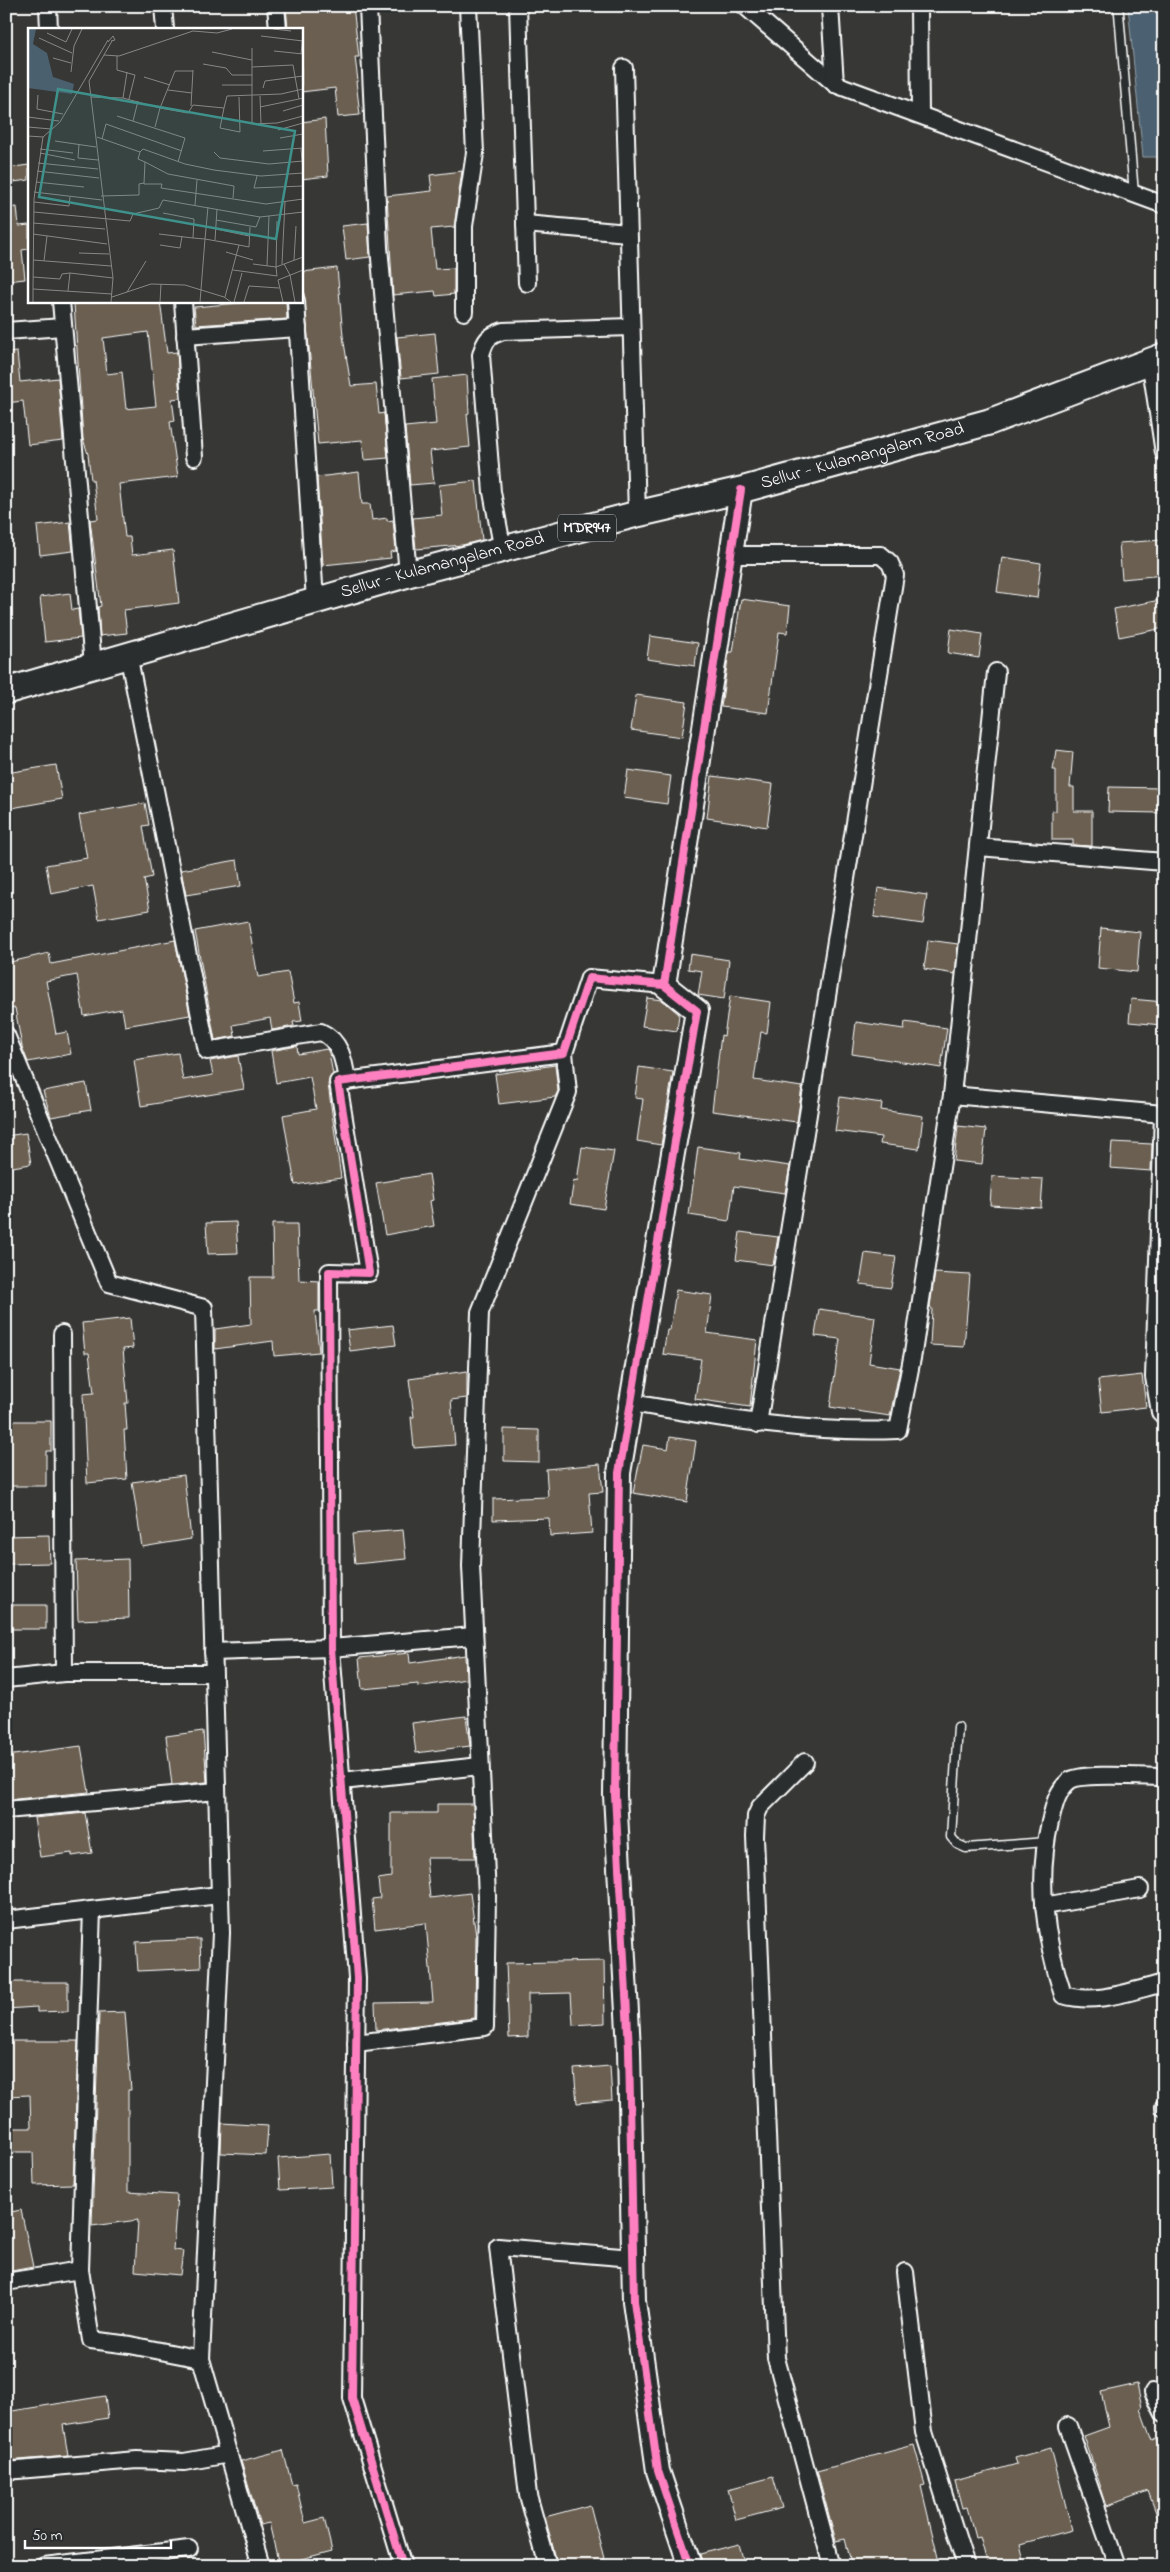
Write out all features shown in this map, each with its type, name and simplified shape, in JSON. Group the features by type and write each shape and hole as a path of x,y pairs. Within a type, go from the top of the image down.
{"main road":[{"name":"Sellur - Kulamangalam Road","path":"6,691 408,574 503,551 637,514 741,490 989,422 1157,358"}],"street":[{"path":"48,6 49,28"},
{"path":"163,6 165,28"},
{"path":"276,6 278,28"},
{"path":"368,6 379,247 408,574"},
{"path":"464,312 464,226 475,153 468,6"},
{"path":"518,6 527,283"},
{"path":"744,6 835,84 1164,205"},
{"path":"830,6 835,84"},
{"path":"919,6 920,114"},
{"path":"624,68 630,327 637,514"},
{"path":"526,224 628,233"},
{"path":"61,302 93,665"},
{"path":"183,302 194,457"},
{"path":"296,302 315,601"},
{"path":"6,331 64,327"},
{"path":"503,551 492,482 481,355 485,342 490,335 503,331 630,327"},
{"path":"185,336 298,328"},
{"path":"1157,358 1164,453"},
{"path":"664,985 733,555 741,490"},
{"path":"733,555 881,555 890,563 895,575 758,1424"},
{"path":"128,654 207,1051 322,1032 332,1037 343,1056 347,1081"},
{"path":"631,1403 758,1424 869,1431 898,1430 952,1095 996,672"},
{"path":"978,847 1164,862"},
{"path":"356,2043 485,2028 487,1896 470,1566 480,1312 568,1092 564,1053 589,978 664,985 698,1011 619,1473 615,1795 629,2049 634,2301 658,2471 690,2566"},
{"path":"6,1035 109,1283 204,1308 220,1934 201,2359 261,2566"},
{"path":"403,2566 352,2398 357,1978 330,1648 329,1272 369,1274 338,1082 564,1053"},
{"path":"952,1095 1163,1111 1154,1377 1160,1412 1164,1416"},
{"path":"62,1334 64,1673"},
{"path":"213,1652 330,1648 473,1636"},
{"path":"6,1679 64,1673 214,1673"},
{"path":"805,1762 760,1807 756,1816 755,1836 776,2358 832,2566"},
{"path":"342,1781 480,1766"},
{"path":"1164,1777 1086,1776 1070,1780 1056,1798 1046,1842 1042,1892 1051,1958 1063,1995 1077,2000 1098,1999 1164,1983"},
{"path":"6,1810 217,1791"},
{"path":"1044,1906 1140,1889"},
{"path":"6,1920 219,1894"},
{"path":"92,1910 80,2270 91,2340 130,2345 201,2359"},
{"path":"548,2566 528,2495 498,2247 633,2258"},
{"path":"6,2282 80,2270"},
{"path":"905,2272 924,2432 966,2566"},
{"path":"1154,2392 1164,2414"},
{"path":"1068,2426 1117,2566"},
{"path":"6,2471 137,2460 184,2462 229,2454"},
{"path":"44,2566 189,2549"}],"lane":[{"path":"1117,6 1134,194"},
{"path":"958,1727 952,1837 957,1844 966,1848 1046,1842"}],"water":[{"path":"1128,6 1164,6 1164,157 1143,157"}],"building":[{"path":"286,6 353,6 359,57 355,57 360,115 338,117 335,88 302,92 302,28 288,28"},
{"path":"325,119 328,176 302,179 302,122"},
{"path":"28,165 28,180 6,183 6,168"},
{"path":"462,171 454,227 431,229 435,269 454,268 454,294 436,296 435,291 393,295 387,196 432,191 430,175"},
{"path":"17,207 19,226 28,225 28,249 22,250 25,279 6,281 6,208"},
{"path":"368,223 370,257 346,260 342,226"},
{"path":"337,268 343,336 351,386 376,384 379,414 384,413 388,458 364,460 362,440 318,444 302,272"},
{"path":"92,302 160,302 167,353 177,352 180,398 172,399 175,421 170,422 178,477 119,484 125,537 130,537 132,555 173,550 179,603 124,610 127,633 100,636 98,607 101,606 90,520 98,519 93,480 91,480 88,454 83,439 74,304","holes":["148,332 156,406 126,409 122,372 107,374 103,338"]},
{"path":"251,302 286,302 287,319 196,325 194,307"},
{"path":"435,333 439,374 401,378 397,337"},
{"path":"17,352 20,382 58,378 63,441 28,445 23,401 6,403 6,353"},
{"path":"467,375 469,413 467,414 470,447 430,451 434,483 410,485 405,427 436,424 432,379"},
{"path":"359,472 362,504 370,504 372,520 387,518 387,521 393,520 396,551 390,552 391,558 323,565 317,477"},
{"path":"476,481 482,540 463,545 416,549 413,518 442,515 439,485"},
{"path":"70,522 73,551 40,555 37,526"},
{"path":"1162,540 1164,575 1122,579 1119,543"},
{"path":"1002,557 1041,563 1037,598 997,592"},
{"path":"70,593 72,610 78,609 81,638 45,642 40,597"},
{"path":"741,599 790,606 787,633 779,632 768,713 721,707 729,652 733,652"},
{"path":"1160,600 1164,628 1119,637 1114,609"},
{"path":"951,629 982,634 979,658 948,653"},
{"path":"650,636 698,643 695,666 647,659"},
{"path":"636,695 687,702 682,737 631,730"},
{"path":"1056,750 1073,752 1070,787 1074,787 1074,811 1092,811 1092,846 1073,845 1073,840 1052,840 1052,811 1056,811 1056,770 1053,770"},
{"path":"56,765 62,799 6,809 6,773"},
{"path":"628,770 671,776 667,804 624,798"},
{"path":"712,776 773,784 767,827 707,818"},
{"path":"1109,787 1161,788 1161,813 1108,812"},
{"path":"145,803 149,825 143,826 152,877 144,879 150,910 99,919 93,886 51,894 46,865 87,858 79,815"},
{"path":"237,860 241,886 186,895 181,870"},
{"path":"878,888 927,895 923,924 874,917"},
{"path":"248,921 258,977 288,972 294,1003 299,1002 302,1021 293,1022 294,1026 272,1030 270,1018 233,1025 235,1036 215,1040 195,931"},
{"path":"1101,928 1140,932 1137,972 1098,968"},
{"path":"175,940 190,1015 125,1026 122,1009 84,1016 77,975 46,981 56,1034 67,1032 71,1054 28,1062 22,1047 15,1008 6,1010 6,963 49,953 51,964"},
{"path":"928,940 958,944 955,974 924,969"},
{"path":"690,954 729,960 724,999 698,995 702,971 688,969"},
{"path":"730,996 771,1002 767,1033 761,1032 754,1080 802,1087 797,1122 712,1111 721,1035 724,1036"},
{"path":"647,998 662,1000 679,1014 677,1031 642,1026"},
{"path":"1131,999 1164,1002 1162,1025 1129,1022"},
{"path":"856,1022 904,1029 905,1022 947,1028 941,1068 852,1054"},
{"path":"297,1046 298,1054 327,1049 329,1053 333,1074 328,1084 341,1178 295,1185 283,1115 316,1109 310,1077 276,1083 271,1051"},
{"path":"178,1053 183,1080 213,1075 210,1061 238,1056 244,1089 141,1106 134,1060"},
{"path":"555,1065 558,1091 555,1097 499,1104 495,1074"},
{"path":"639,1067 673,1072 661,1145 637,1141 643,1099 635,1098"},
{"path":"86,1083 91,1110 51,1117 43,1091"},
{"path":"840,1097 882,1103 881,1110 923,1116 919,1149 880,1144 881,1137 835,1131"},
{"path":"958,1126 986,1129 982,1164 954,1161"},
{"path":"26,1133 31,1164 6,1168 6,1136"},
{"path":"1112,1142 1152,1144 1151,1171 1110,1168"},
{"path":"582,1147 614,1151 604,1209 570,1204 574,1180 577,1181"},
{"path":"698,1147 741,1153 740,1159 790,1166 785,1193 734,1186 729,1221 689,1215"},
{"path":"429,1174 433,1200 430,1201 434,1226 385,1235 376,1183"},
{"path":"992,1176 1043,1179 1041,1208 990,1205"},
{"path":"236,1222 238,1253 208,1254 206,1223"},
{"path":"272,1224 297,1224 299,1280 319,1281 319,1311 315,1311 319,1352 274,1356 273,1341 215,1349 215,1329 251,1324 250,1277 273,1277"},
{"path":"740,1232 778,1237 773,1265 736,1260"},
{"path":"865,1253 896,1257 891,1288 860,1284"},
{"path":"935,1273 970,1275 964,1347 930,1345 932,1309 930,1306"},
{"path":"676,1290 712,1295 707,1333 757,1340 750,1407 695,1399 701,1359 663,1354 667,1330 670,1330"},
{"path":"819,1309 875,1317 869,1363 900,1368 890,1416 830,1407 840,1339 815,1336"},
{"path":"130,1318 133,1348 123,1349 128,1403 125,1403 127,1430 124,1430 127,1479 87,1483 83,1394 94,1393 89,1353 85,1353 82,1323"},
{"path":"393,1325 396,1345 350,1351 347,1330"},
{"path":"467,1371 467,1398 451,1400 455,1445 414,1448 411,1417 414,1417 409,1379"},
{"path":"1142,1375 1146,1407 1102,1412 1098,1380"},
{"path":"6,1421 51,1421 51,1451 46,1451 46,1486 6,1486"},
{"path":"504,1429 539,1430 539,1462 504,1461"},
{"path":"670,1437 696,1441 687,1502 633,1493 643,1445 668,1449"},
{"path":"600,1464 603,1492 589,1493 592,1533 550,1536 549,1518 493,1520 493,1499 548,1497 546,1469"},
{"path":"184,1475 191,1539 142,1547 132,1482"},
{"path":"403,1530 406,1559 355,1564 352,1534"},
{"path":"49,1535 50,1563 6,1564 6,1536"},
{"path":"128,1559 129,1618 78,1620 76,1561"},
{"path":"6,1605 46,1605 46,1629 6,1629"},
{"path":"409,1653 410,1663 465,1655 466,1679 418,1687 418,1684 362,1689 359,1658"},
{"path":"466,1716 470,1746 416,1753 412,1723"},
{"path":"203,1731 207,1782 172,1785 166,1736"},
{"path":"81,1746 89,1792 6,1800 6,1756"},
{"path":"437,1804 473,1804 475,1858 426,1858 430,1898 470,1893 476,1936 475,2018 376,2030 375,2003 433,2002 426,1923 375,1929 372,1899 380,1898 378,1879 391,1877 391,1813 437,1813"},
{"path":"85,1813 92,1853 72,1856 72,1853 40,1857 34,1818"},
{"path":"200,1939 201,1968 138,1971 136,1942"},
{"path":"604,1961 605,2023 573,2025 571,1993 528,1994 528,2037 509,2038 506,1963"},
{"path":"6,1982 68,1982 68,2011 37,2012 37,2007 6,2009"},
{"path":"125,2012 131,2090 128,2090 128,2192 177,2195 173,2250 183,2251 180,2275 135,2271 138,2220 92,2226 99,2013"},
{"path":"6,2041 78,2041 73,2184 34,2185 33,2152 6,2152 6,2128 31,2128 30,2095 6,2096"},
{"path":"610,2066 612,2100 577,2103 574,2069"},
{"path":"222,2123 268,2126 266,2155 221,2153"},
{"path":"330,2154 332,2187 280,2190 278,2158"},
{"path":"21,2210 33,2267 6,2272 6,2213"},
{"path":"1137,2384 1142,2407 1140,2408 1152,2441 1156,2439 1164,2460 1164,2529 1162,2529 1148,2491 1107,2506 1084,2436 1109,2427 1101,2392"},
{"path":"105,2396 108,2418 63,2425 68,2456 6,2461 6,2412"},
{"path":"914,2445 925,2485 921,2486 940,2566 852,2566 845,2539 836,2541 817,2471"},
{"path":"1051,2448 1072,2530 1020,2544 1024,2561 1005,2566 988,2566 980,2537 975,2538 967,2507 962,2508 955,2481 1017,2464 1015,2458"},
{"path":"283,2450 292,2485 296,2484 305,2523 324,2518 332,2551 279,2565 269,2523 260,2525 241,2461"},
{"path":"773,2477 782,2508 736,2520 728,2489"},
{"path":"590,2505 606,2566 558,2566 545,2517"},
{"path":"739,2544 745,2566 703,2566 700,2554"}],"cycle path":[{"path":"690,2566 658,2471 634,2301 629,2049 615,1795 619,1473 697,1011 664,985 741,490"},
{"path":"403,2566 352,2398 357,1978 331,1648 329,1272 369,1273 338,1082 564,1053 589,978 664,985"}]}
